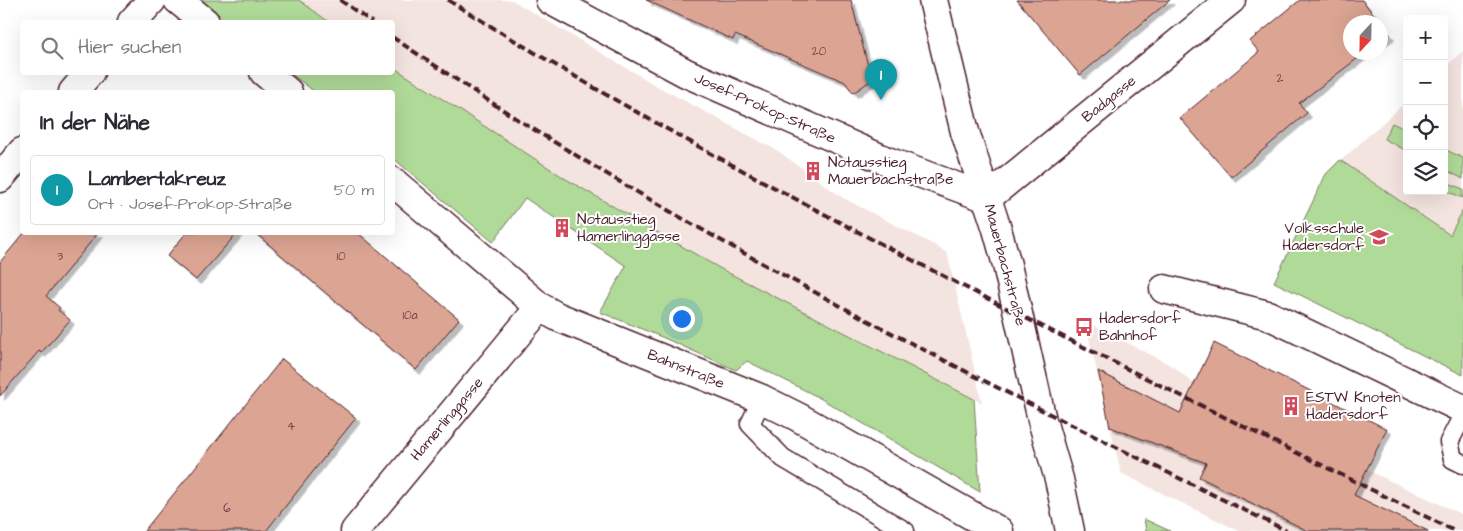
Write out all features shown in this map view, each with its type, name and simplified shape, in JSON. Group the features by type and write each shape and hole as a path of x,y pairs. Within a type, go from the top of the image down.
{"street":[{"path":"134,20 152,0"},
{"path":"178,0 203,20"},
{"name":"Josef-Prokop-Straße","path":"550,0 686,73 887,161 987,198"},
{"name":"Mauerbachstraße","path":"933,0 966,132 1007,265 1042,420 1059,480 1070,531"},
{"name":"Badgasse","path":"987,198 1231,0"},
{"path":"75,90 87,75"},
{"path":"268,75 286,90"},
{"path":"0,178 20,154"},
{"name":"Bahnstraße","path":"395,184 540,307 558,317 762,399 798,417 999,531"},
{"path":"1164,289 1268,315 1463,409"},
{"name":"Hamerlinggasse","path":"355,531 540,307"}],"lane":[{"path":"762,399 750,424 783,458 905,531"},
{"path":"1463,416 1449,442 1453,459 1463,464"}],"shaded area":[{"path":"299,0 512,0 657,86 778,151 843,198 947,253 982,403 721,269 566,179 395,68 395,20 326,20"},
{"name":"Volksschule Hadersdorf","path":"1463,51 1463,375 1274,282 1326,174 1403,105 1403,195 1448,195 1448,64"},
{"path":"1085,321 1174,367 1194,384 1367,470 1463,515 1463,531 1239,531 1121,473"}],"green space":[{"path":"201,0 299,0 326,20 226,20"},
{"path":"395,68 566,179 721,269 974,399 980,492 818,397 747,361 736,370 600,312 626,266 525,198 493,242 395,160 395,90 312,90 293,75 395,75"},
{"path":"1392,123 1403,128 1403,149 1384,139"},
{"path":"1448,151 1463,158 1463,179 1448,171"},
{"name":"Volksschule Hadersdorf","path":"1340,160 1450,235 1463,210 1463,375 1274,282 1326,174"},
{"path":"1448,183 1463,189 1463,198 1448,192"},
{"path":"1144,519 1170,531 1146,531"}],"building":[{"path":"646,0 851,0 867,62 876,77 853,93 845,82 735,35 733,40"},
{"path":"1017,0 1170,0 1080,75"},
{"path":"1300,0 1362,0 1374,15 1343,15 1343,60 1355,60 1299,103 1307,113 1231,177 1180,118 1259,52 1250,41"},
{"path":"22,235 97,235 46,296 70,320 41,353 39,351 0,396 0,262"},
{"path":"184,235 235,235 196,280 167,256"},
{"path":"258,235 361,235 459,319 416,370"},
{"path":"1214,343 1387,429 1354,495 1428,531 1308,531 1199,477 1206,463 1110,427 1098,371 1180,413"},
{"path":"282,359 356,418 266,531 144,531"}],"railway":[{"path":"340,0 369,20"},
{"path":"448,0 566,71 780,191 1068,339 1455,531"},
{"path":"395,39 547,137 744,254 1014,396 1287,531"}],"place":[{"name":"Lambertakreuz","path":"881,100"},
{"name":"Notausstieg Mauerbachstraße","path":"813,171"},
{"name":"Notausstieg Hamerlinggasse","path":"562,228"},
{"name":"Volksschule Hadersdorf","path":"1379,237"},
{"name":"Hadersdorf Bahnhof","path":"1084,327"},
{"name":"ESTW Knoten Hadersdorf","path":"1291,406"}]}
